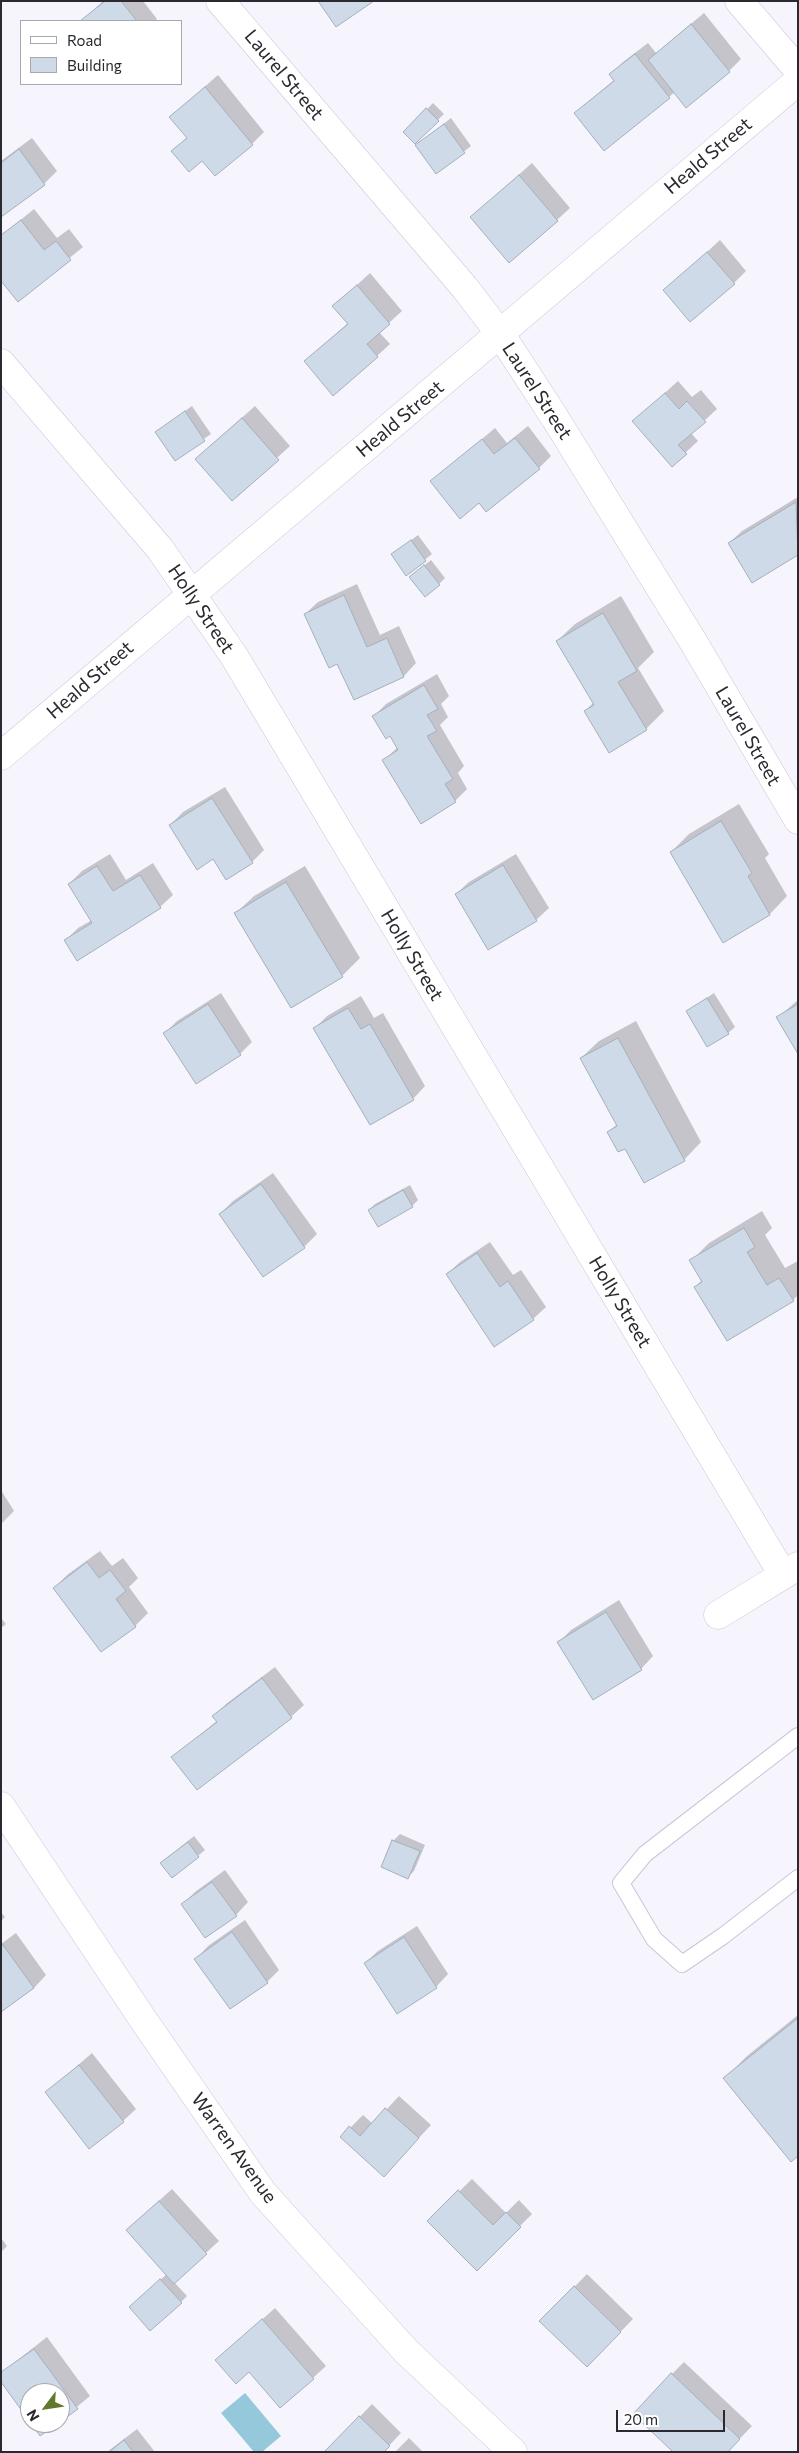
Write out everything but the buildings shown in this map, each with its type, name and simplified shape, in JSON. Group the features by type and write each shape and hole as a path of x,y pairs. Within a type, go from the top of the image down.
{"street":[{"name":"Laurel Street","path":"220,1 465,288 501,334 694,643 798,820"},
{"path":"739,1 798,70"},
{"name":"Heald Street","path":"1,756 798,81"},
{"name":"Holly Street","path":"1,363 160,549 249,681 790,1570"},
{"path":"718,1615 790,1570"},
{"name":"Warren Avenue","path":"1,1806 142,2018 263,2193 406,2351 513,2452"}],"lane":[{"path":"798,1736 644,1854 621,1884 654,1939 682,1964 798,1878"}],"water":[{"path":"245,2393 281,2436 262,2452 254,2452 221,2413"}]}
